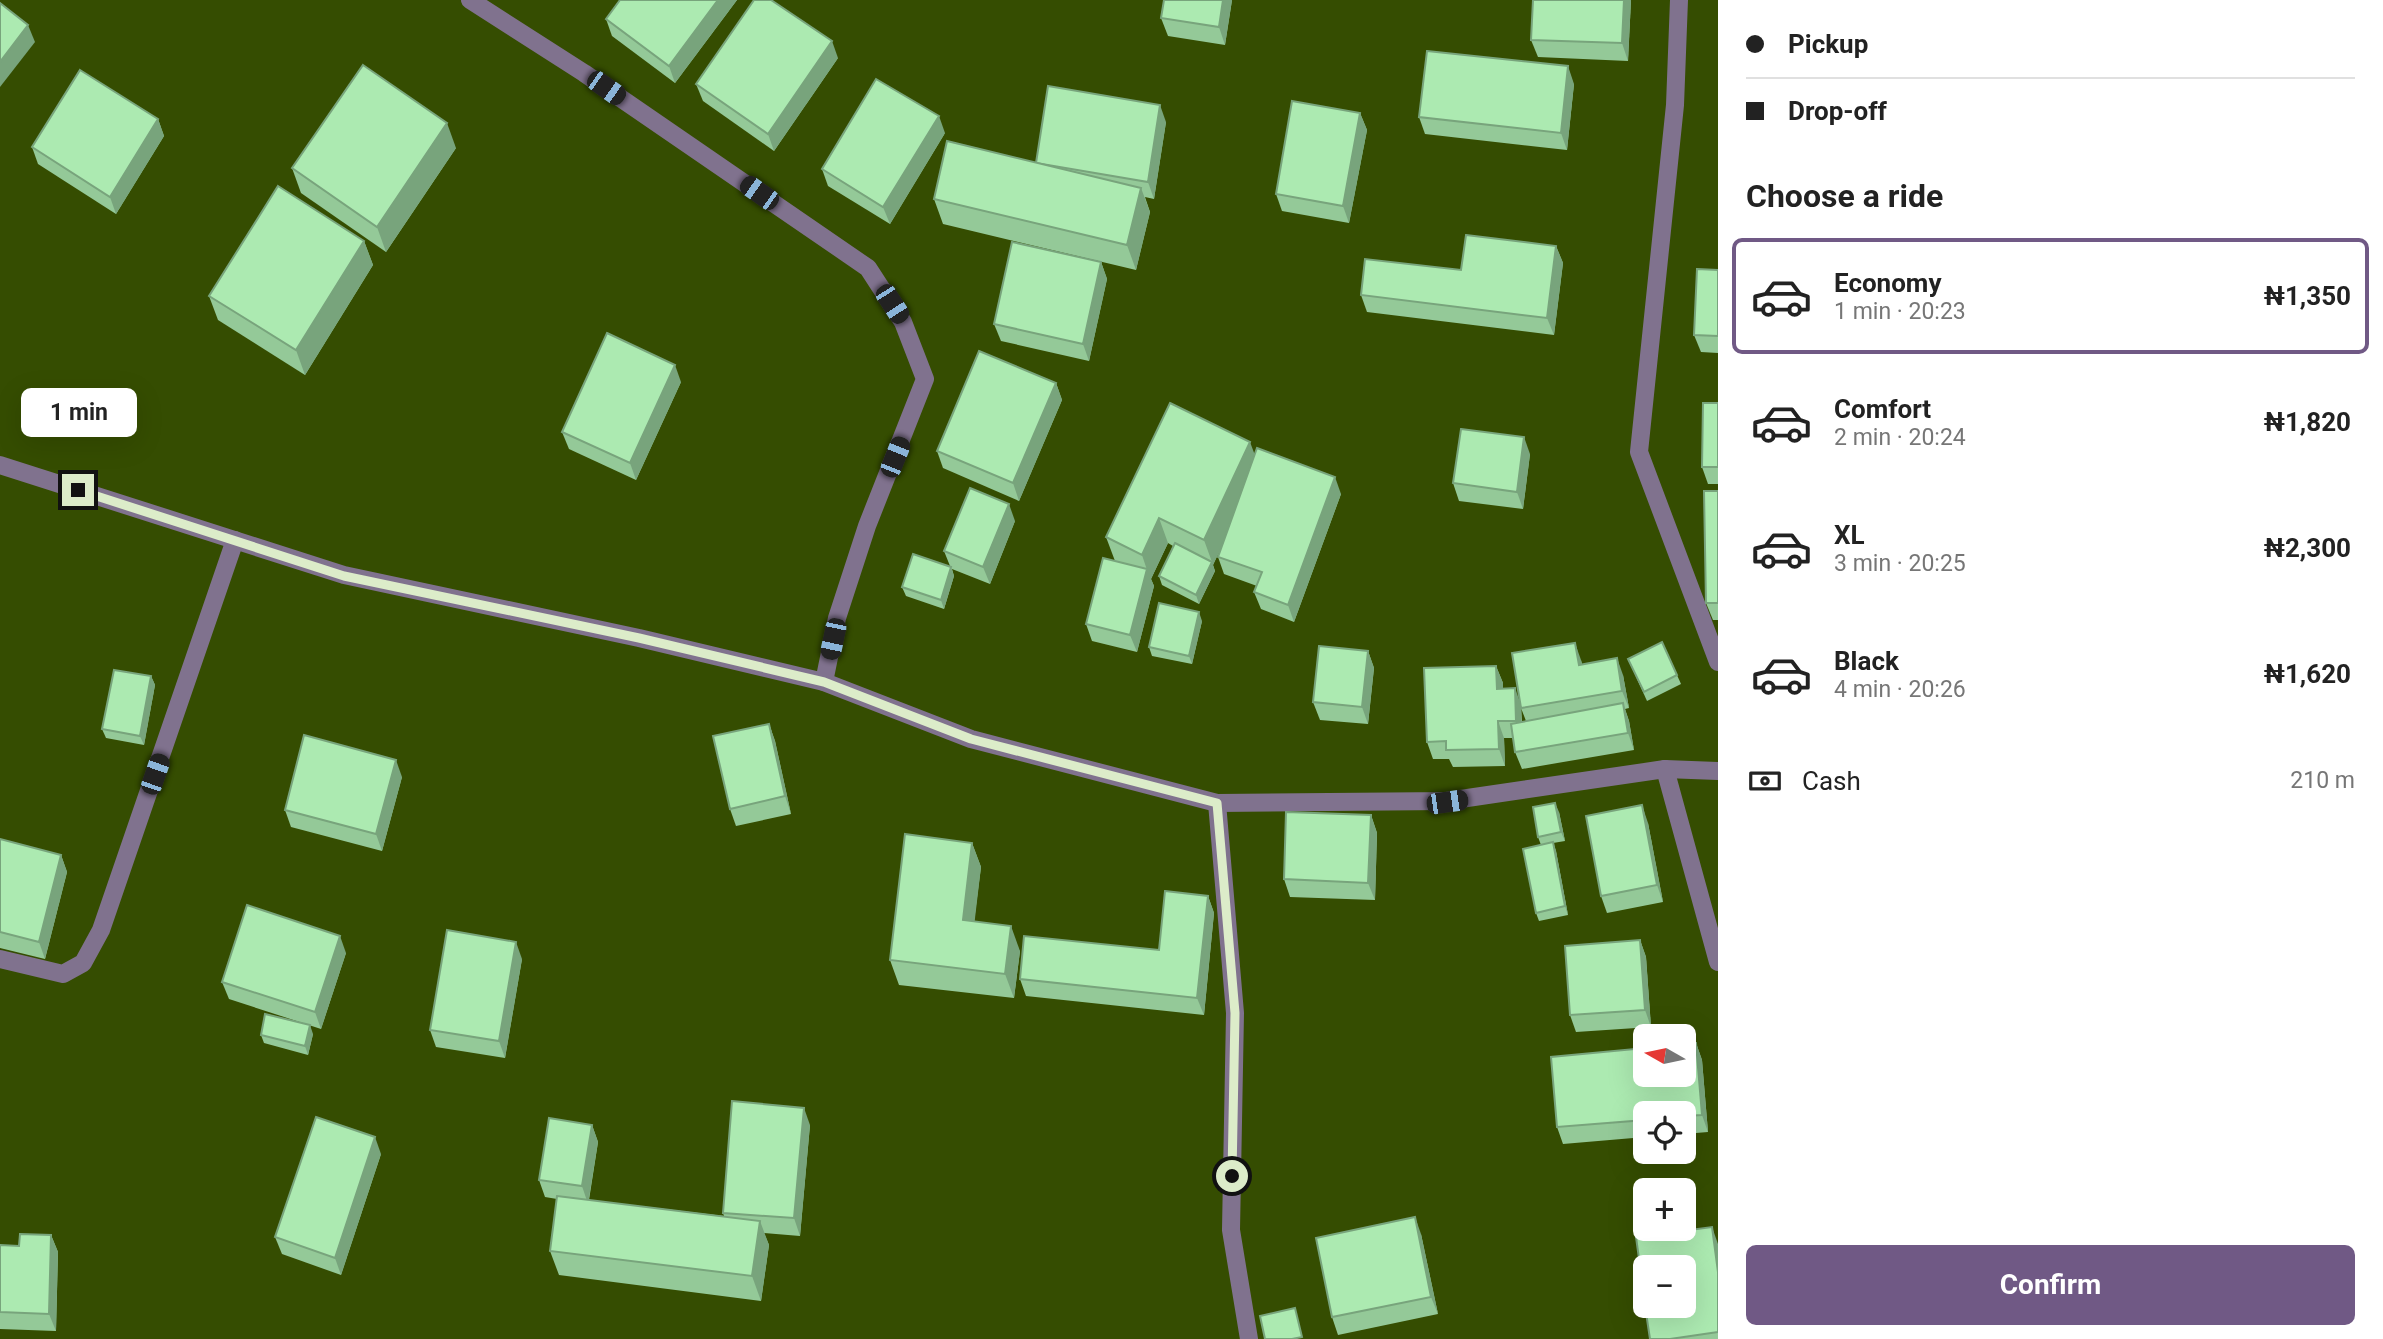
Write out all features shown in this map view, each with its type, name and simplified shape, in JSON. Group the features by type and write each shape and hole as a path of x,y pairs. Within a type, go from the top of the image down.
{"street":[{"path":"470,0 584,73 868,268 903,322 925,379 867,526 837,618 824,682"},
{"path":"1679,0 1675,105 1639,452 1718,662"},
{"path":"0,465 344,576 639,638 824,682 971,739 1217,803 1447,802 1665,769 1718,771"},
{"path":"0,959 62,974 83,963 101,930 235,540"},
{"path":"1665,769 1718,962"},
{"path":"1217,803 1235,1013 1231,1230 1249,1339"}],"building":[{"path":"620,0 718,0 669,66 606,19"},
{"path":"754,0 771,0 832,41 768,134 696,84"},
{"path":"1164,0 1223,0 1219,27 1161,18"},
{"path":"1533,0 1624,0 1622,43 1531,40"},
{"path":"0,3 28,25 0,62"},
{"path":"1427,51 1568,66 1561,133 1419,117"},
{"path":"363,65 447,123 377,227 292,168"},
{"path":"80,70 158,119 110,197 32,147"},
{"path":"876,79 939,116 883,207 822,169"},
{"path":"1048,86 1160,105 1148,182 1036,163"},
{"path":"1292,101 1360,113 1343,206 1276,194"},
{"path":"947,141 1141,188 1127,245 934,199"},
{"path":"278,186 364,241 296,350 209,296"},
{"path":"1466,235 1556,246 1547,318 1361,295 1365,259 1461,270"},
{"path":"1012,242 1101,262 1083,344 994,324"},
{"path":"1697,269 1718,270 1718,336 1694,335"},
{"path":"607,333 675,365 630,463 562,432"},
{"path":"979,351 1056,383 1013,483 937,451"},
{"path":"1170,403 1250,442 1204,540 1159,518 1142,555 1106,537"},
{"path":"1703,403 1718,403 1718,467 1702,467"},
{"path":"1461,429 1524,437 1517,492 1453,483"},
{"path":"1257,448 1335,477 1288,605 1254,592 1262,572 1218,557"},
{"path":"970,488 1009,504 983,567 944,551"},
{"path":"1704,491 1718,491 1718,603 1706,603"},
{"path":"1175,543 1212,562 1196,595 1159,576"},
{"path":"913,554 951,567 941,600 902,587"},
{"path":"1103,558 1147,569 1130,635 1086,624"},
{"path":"1159,603 1199,612 1189,656 1149,647"},
{"path":"1662,642 1677,675 1644,692 1628,659"},
{"path":"1575,643 1579,665 1617,658 1622,691 1521,708 1512,653"},
{"path":"1319,646 1368,651 1362,707 1313,702"},
{"path":"1496,666 1497,689 1515,688 1516,721 1498,721 1499,749 1446,750 1446,741 1427,742 1424,668"},
{"path":"114,670 151,676 140,736 102,729"},
{"path":"1623,703 1628,733 1515,752 1511,724"},
{"path":"769,724 785,796 730,809 713,736"},
{"path":"304,735 396,760 376,834 285,810"},
{"path":"1555,803 1561,832 1538,837 1533,807"},
{"path":"1642,805 1657,885 1601,896 1586,816"},
{"path":"1286,812 1371,815 1368,883 1284,879"},
{"path":"905,834 972,843 963,920 1011,926 1005,974 890,960"},
{"path":"0,839 61,855 39,942 0,932"},
{"path":"1553,842 1565,906 1536,913 1523,849"},
{"path":"1165,891 1208,896 1197,998 1020,979 1024,936 1159,950"},
{"path":"247,905 340,936 315,1012 222,982"},
{"path":"447,930 516,942 499,1041 430,1030"},
{"path":"1640,940 1645,1010 1570,1015 1565,946"},
{"path":"265,1014 310,1025 305,1046 261,1035"},
{"path":"1696,1043 1702,1115 1696,1115 1696,1101 1633,1101 1633,1121 1557,1127 1551,1057 1633,1049 1633,1087 1696,1087"},
{"path":"732,1101 804,1108 794,1218 723,1213"},
{"path":"316,1117 375,1137 335,1258 275,1237"},
{"path":"549,1118 592,1125 582,1186 539,1180"},
{"path":"557,1196 760,1221 752,1276 550,1251"},
{"path":"1415,1217 1431,1297 1332,1317 1316,1238"},
{"path":"1712,1227 1718,1272 1718,1332 1650,1339 1647,1318 1696,1318 1696,1255 1638,1255 1637,1241 1696,1241 1696,1229"},
{"path":"20,1234 51,1235 49,1314 0,1312 0,1245 19,1246"},
{"path":"1295,1308 1302,1337 1265,1339 1260,1316"}],"route":[{"path":"78,490 344,576 639,638 824,682 971,739 1217,803 1235,1013 1232,1176"}]}
